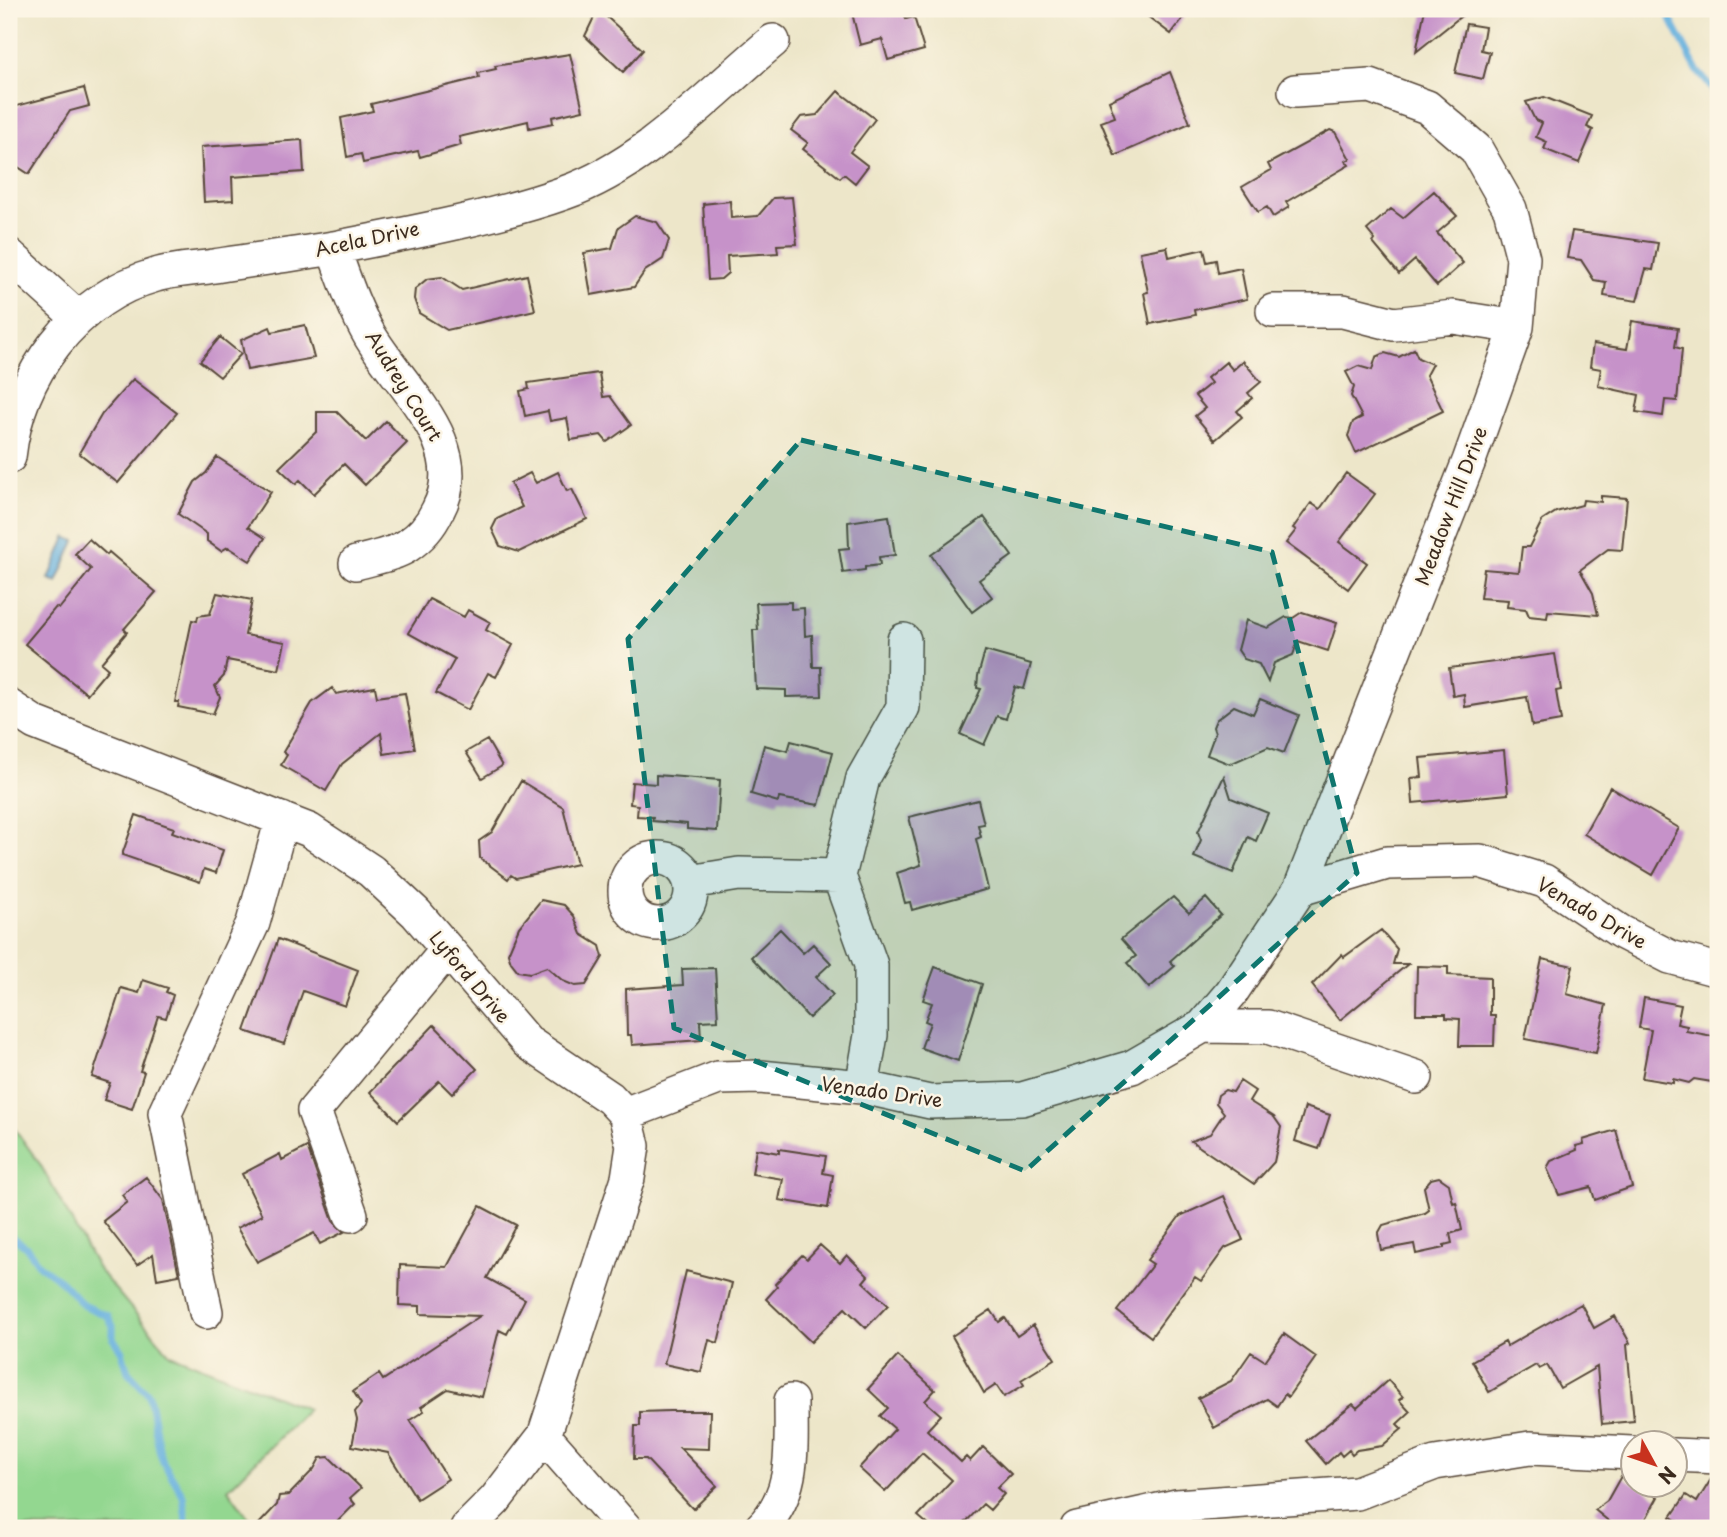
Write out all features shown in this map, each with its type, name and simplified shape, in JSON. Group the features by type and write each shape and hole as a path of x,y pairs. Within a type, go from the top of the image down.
{"street":[{"name":"Acela Drive","path":"9,457 26,393 43,358 78,318 104,298 155,275 333,248 510,208 566,192 665,135 772,41"},
{"name":"Meadow Hill Drive","path":"1203,1026 1231,993 1300,889 1469,461 1517,327 1523,258 1510,209 1476,149 1427,107 1370,86 1295,91"},
{"name":"Audrey Court","path":"333,248 349,293 370,336 435,431 447,459 447,494 430,527 406,547 356,563"},
{"path":"9,255 78,318"},
{"path":"1273,311 1343,311 1394,324 1453,317 1517,327"},
{"path":"862,1087 871,1035 871,965 839,876 863,779 903,707 904,640"},
{"name":"Lyford Drive","path":"9,706 35,723 309,830 371,872 416,913 527,1042 610,1098 625,1114"},
{"path":"206,1312 165,1113 253,923 282,819"},
{"name":"Venado Drive","path":"1300,889 1387,863 1480,862 1544,881 1645,945 1670,957 1718,970"},
{"path":"690,882 739,874 839,876"},
{"path":"351,1215 314,1111 447,950"},
{"path":"1203,1026 1268,1027 1416,1077"},
{"name":"Venado Drive","path":"625,1114 718,1078 760,1077 862,1087 930,1102 1022,1098 1132,1067 1203,1026"},
{"path":"467,1528 495,1500 544,1436 628,1178 633,1146 625,1114"},
{"path":"761,1528 776,1513 791,1466 791,1401"},
{"path":"544,1436 625,1528"},
{"path":"1077,1528 1357,1493 1435,1463 1530,1448 1618,1452"},
{"path":"1688,1455 1715,1456"}],"highlighted area":[{"path":"801,440 1272,552 1357,873 1025,1171 674,1028 628,639"}],"green space":[{"path":"9,1121 40,1164 98,1269 170,1354 308,1409 228,1489 256,1528 9,1528"}],"water":[{"path":"66,537 75,541 57,582 49,579"}],"building":[{"path":"598,9 643,50 623,72 585,36"},
{"path":"851,9 903,9 906,19 914,17 924,50 888,60 882,39 860,45"},
{"path":"1138,9 1190,9 1171,34"},
{"path":"1425,9 1470,9 1416,52"},
{"path":"1466,24 1485,27 1481,50 1490,52 1483,79 1455,73"},
{"path":"570,54 583,110 552,117 553,123 529,128 528,121 459,137 461,145 420,157 418,151 363,163 361,154 347,157 341,118 373,111 371,104 479,78 478,73 496,69 495,66"},
{"path":"1170,72 1190,123 1115,156 1101,122 1115,117 1109,101"},
{"path":"84,88 89,106 70,111 29,174 9,161 9,108"},
{"path":"838,91 875,119 850,152 868,166 855,183 844,174 840,178 803,149 808,143 791,130 801,117 817,115"},
{"path":"1544,97 1592,116 1587,127 1593,130 1579,163 1544,149 1547,142 1536,137 1542,123 1535,120 1526,102"},
{"path":"1330,130 1335,132 1350,159 1346,161 1349,165 1286,202 1289,207 1273,217 1267,207 1258,212 1242,187 1271,170 1268,164"},
{"path":"302,140 304,172 232,177 233,200 204,202 201,147"},
{"path":"1434,191 1457,216 1437,233 1463,263 1437,286 1415,260 1399,274 1373,243 1375,240 1367,230 1391,209 1403,218"},
{"path":"792,197 797,244 777,245 778,253 727,256 728,273 721,279 708,280 703,204 730,201 731,218 758,216 773,198"},
{"path":"635,216 657,222 669,240 663,259 645,271 634,287 591,295 584,253 612,248 618,228"},
{"path":"1572,231 1658,243 1653,270 1646,269 1637,301 1604,296 1606,282 1594,280 1581,260 1567,258"},
{"path":"1167,247 1169,257 1204,249 1207,262 1216,260 1218,273 1241,268 1247,299 1194,310 1195,315 1150,324 1144,293 1148,292 1140,252"},
{"path":"527,275 535,310 447,330 419,313 414,299 415,289 427,279 442,277 462,290"},
{"path":"1632,321 1678,328 1675,347 1682,349 1677,401 1665,400 1663,416 1636,412 1639,395 1598,386 1601,369 1590,367 1593,344 1627,349"},
{"path":"305,325 314,358 247,370 241,340 270,327 272,332"},
{"path":"220,337 241,354 220,377 200,361"},
{"path":"1414,349 1418,358 1432,364 1426,375 1443,411 1356,453 1348,436 1353,422 1362,417 1351,396 1354,387 1346,372 1358,366 1372,370 1376,357 1385,353 1399,357"},
{"path":"1243,361 1261,382 1248,393 1252,398 1237,411 1242,417 1215,440 1195,416 1205,408 1195,396 1211,383 1207,378 1226,362 1233,370"},
{"path":"599,373 603,397 610,396 631,425 607,442 601,435 571,440 567,418 550,421 548,411 525,416 520,391 529,389 528,383"},
{"path":"133,379 177,413 118,483 79,453 102,414"},
{"path":"317,412 337,412 366,441 386,421 407,443 365,485 344,464 314,494 300,480 296,484 279,468 317,431"},
{"path":"217,457 271,492 248,527 265,538 250,561 228,547 221,551 207,541 207,534 178,514 195,482 206,473"},
{"path":"558,472 567,491 572,489 587,519 519,552 500,546 492,529 497,519 522,507 510,483 530,473 536,483"},
{"path":"1346,473 1375,494 1339,542 1367,563 1348,589 1286,543 1311,503 1320,509"},
{"path":"1601,496 1627,498 1622,550 1608,549 1580,570 1593,593 1598,615 1548,611 1547,618 1529,616 1526,609 1507,607 1508,600 1480,598 1484,569 1519,572 1522,547 1529,547 1542,521 1556,512 1582,505 1583,500 1601,502"},
{"path":"889,516 895,555 879,557 880,565 843,573 839,549 849,548 848,522"},
{"path":"984,517 1012,556 979,580 992,597 972,612 931,555"},
{"path":"89,539 107,555 109,552 156,592 124,629 127,632 101,663 108,669 87,694 25,644 56,607 59,609 91,569 75,554"},
{"path":"217,593 252,600 245,635 285,642 279,670 227,660 224,676 215,686 220,697 213,714 178,707 179,702 175,702 192,620 197,621 198,616 210,614"},
{"path":"429,599 464,617 468,610 490,622 486,630 513,645 496,677 488,673 468,710 436,693 455,659 408,633"},
{"path":"791,602 791,609 804,608 805,636 812,635 813,667 821,667 822,696 786,697 786,690 756,689 753,630 758,630 756,603"},
{"path":"1302,612 1337,623 1328,651 1298,641 1293,655 1274,663 1268,682 1259,664 1244,659 1238,650 1246,620 1268,628 1286,617 1293,618"},
{"path":"985,651 1031,664 1024,689 1015,687 1006,719 997,716 984,745 960,734 981,689 977,688 978,676"},
{"path":"1555,654 1561,690 1556,691 1561,721 1532,726 1527,697 1465,707 1464,694 1453,696 1449,668"},
{"path":"375,687 377,697 405,693 415,749 384,754 381,733 342,764 326,791 281,765 287,755 283,752 312,703 332,688 336,694"},
{"path":"1260,699 1299,715 1284,753 1268,747 1230,764 1207,755 1215,733 1213,727 1216,720 1234,706 1253,714"},
{"path":"487,740 502,766 482,778 466,752"},
{"path":"791,741 833,752 819,805 779,798 778,802 751,794 764,745 788,751"},
{"path":"1504,750 1508,794 1413,803 1411,778 1422,777 1420,758"},
{"path":"656,775 720,780 717,831 687,829 687,824 652,821 653,817 637,816 638,805 630,804 632,782 656,784"},
{"path":"1224,776 1231,798 1268,813 1256,841 1248,837 1233,873 1194,857 1201,840 1198,832"},
{"path":"521,781 563,807 577,864 516,878 511,875 508,879 480,858 479,841 492,832"},
{"path":"1610,787 1679,828 1653,875 1584,834"},
{"path":"978,800 984,824 978,825 981,837 976,839 988,889 912,910 910,902 905,903 897,873 921,865 909,817"},
{"path":"136,815 174,828 172,832 223,850 216,873 204,869 200,882 122,855"},
{"path":"1173,897 1189,913 1206,898 1221,915 1170,961 1175,966 1149,988 1127,963 1136,956 1121,939"},
{"path":"541,900 564,905 574,916 581,934 600,946 603,957 586,985 575,986 563,981 547,967 530,973 518,971 511,962 508,953 519,927"},
{"path":"780,929 803,953 813,944 831,963 816,977 833,995 809,1018 751,957"},
{"path":"1381,930 1397,949 1393,964 1408,964 1340,1020 1312,985 1342,954 1344,957"},
{"path":"278,939 358,970 345,1006 303,991 284,1044 245,1031"},
{"path":"1542,959 1573,966 1567,994 1606,1005 1596,1053 1525,1039"},
{"path":"1417,966 1448,967 1448,975 1490,977 1490,1015 1495,1015 1494,1046 1459,1046 1460,1019 1446,1018 1446,1014 1416,1014"},
{"path":"935,967 982,984 958,1061 921,1048 930,1023 925,1021 932,1003 923,1000"},
{"path":"715,968 718,1020 700,1021 701,1040 632,1045 631,1035 627,1035 626,989 683,985 682,969"},
{"path":"143,980 168,988 166,992 173,995 166,1018 158,1016 140,1071 144,1072 132,1109 104,1100 110,1083 92,1077 121,988 139,993"},
{"path":"1644,998 1681,1005 1677,1024 1687,1026 1686,1031 1718,1037 1718,1083 1694,1079 1689,1083 1673,1079 1673,1083 1642,1078 1651,1030 1639,1028"},
{"path":"434,1025 477,1069 452,1094 439,1081 398,1121 370,1092"},
{"path":"1240,1081 1255,1091 1249,1101 1274,1117 1281,1127 1274,1162 1254,1184 1191,1141 1210,1134 1224,1113 1216,1103 1218,1095 1225,1090 1233,1092"},
{"path":"1305,1107 1330,1115 1319,1149 1295,1141"},
{"path":"1616,1130 1632,1187 1595,1200 1591,1187 1559,1195 1547,1168 1551,1161 1577,1150 1576,1146 1584,1144 1583,1140"},
{"path":"307,1147 333,1221 344,1232 320,1244 314,1233 257,1262 237,1228 262,1215 242,1174 280,1154 282,1160"},
{"path":"756,1149 779,1153 779,1149 826,1156 823,1173 833,1175 828,1208 779,1200 783,1179 752,1174"},
{"path":"146,1177 163,1200 179,1275 157,1279 153,1254 137,1265 103,1221 127,1202 122,1195"},
{"path":"1439,1177 1449,1184 1462,1230 1450,1234 1452,1243 1444,1245 1444,1248 1416,1254 1414,1244 1381,1250 1378,1234 1383,1225 1429,1210 1424,1187 1431,1179"},
{"path":"1224,1196 1243,1240 1225,1248 1201,1281 1195,1277 1151,1337 1117,1311 1153,1264 1147,1260 1180,1216"},
{"path":"480,1206 516,1225 487,1278 525,1299 507,1334 499,1330 482,1397 448,1389 421,1407 424,1411 410,1420 448,1479 417,1499 388,1453 352,1446 357,1420 355,1412 361,1404 353,1391 379,1374 383,1380 480,1316 420,1314 420,1306 399,1305 400,1265 447,1267"},
{"path":"820,1245 840,1263 847,1255 868,1276 863,1282 888,1305 866,1328 845,1308 811,1342 766,1299 777,1287 775,1284 802,1255 807,1259"},
{"path":"686,1271 732,1283 718,1343 709,1340 701,1372 664,1364"},
{"path":"1581,1304 1594,1328 1615,1316 1630,1343 1627,1345 1634,1421 1602,1424 1597,1367 1560,1388 1547,1365 1539,1369 1536,1365 1489,1392 1472,1361 1505,1342 1507,1346"},
{"path":"991,1310 999,1322 1005,1318 1017,1336 1033,1325 1055,1359 1021,1380 1024,1385 1004,1397 996,1385 984,1393 952,1336"},
{"path":"1284,1334 1316,1357 1288,1397 1285,1394 1277,1406 1267,1399 1214,1428 1198,1398 1231,1381 1251,1352 1265,1361"},
{"path":"898,1356 935,1390 925,1401 941,1415 927,1430 961,1462 966,1457 970,1461 983,1447 1011,1474 997,1488 1004,1494 990,1510 983,1504 960,1528 932,1528 918,1516 952,1480 922,1453 885,1492 859,1468 895,1429 880,1416 888,1408 868,1389"},
{"path":"1388,1380 1403,1397 1399,1400 1410,1412 1397,1424 1402,1429 1382,1446 1357,1450 1352,1454 1349,1450 1342,1456 1339,1452 1326,1464 1306,1441 1353,1404 1357,1408"},
{"path":"710,1411 709,1449 680,1448 717,1486 693,1509 646,1459 634,1459 635,1426 640,1426 640,1412"},
{"path":"329,1457 361,1488 350,1498 355,1504 331,1528 255,1528 277,1505 279,1496 289,1495 314,1469 320,1458"},
{"path":"1713,1476 1718,1476 1718,1528 1689,1528 1671,1517 1684,1498 1688,1496 1697,1502"},
{"path":"1618,1481 1618,1498 1657,1498 1641,1528 1617,1528 1595,1510 1607,1501"}],"waterway":[{"path":"1665,9 1698,72 1713,89 1715,123 1718,127"},
{"path":"9,1234 27,1248 40,1266 61,1281 83,1305 108,1316 113,1326 113,1338 122,1352 128,1372 149,1395 159,1449 163,1462 183,1495 187,1528"}]}
